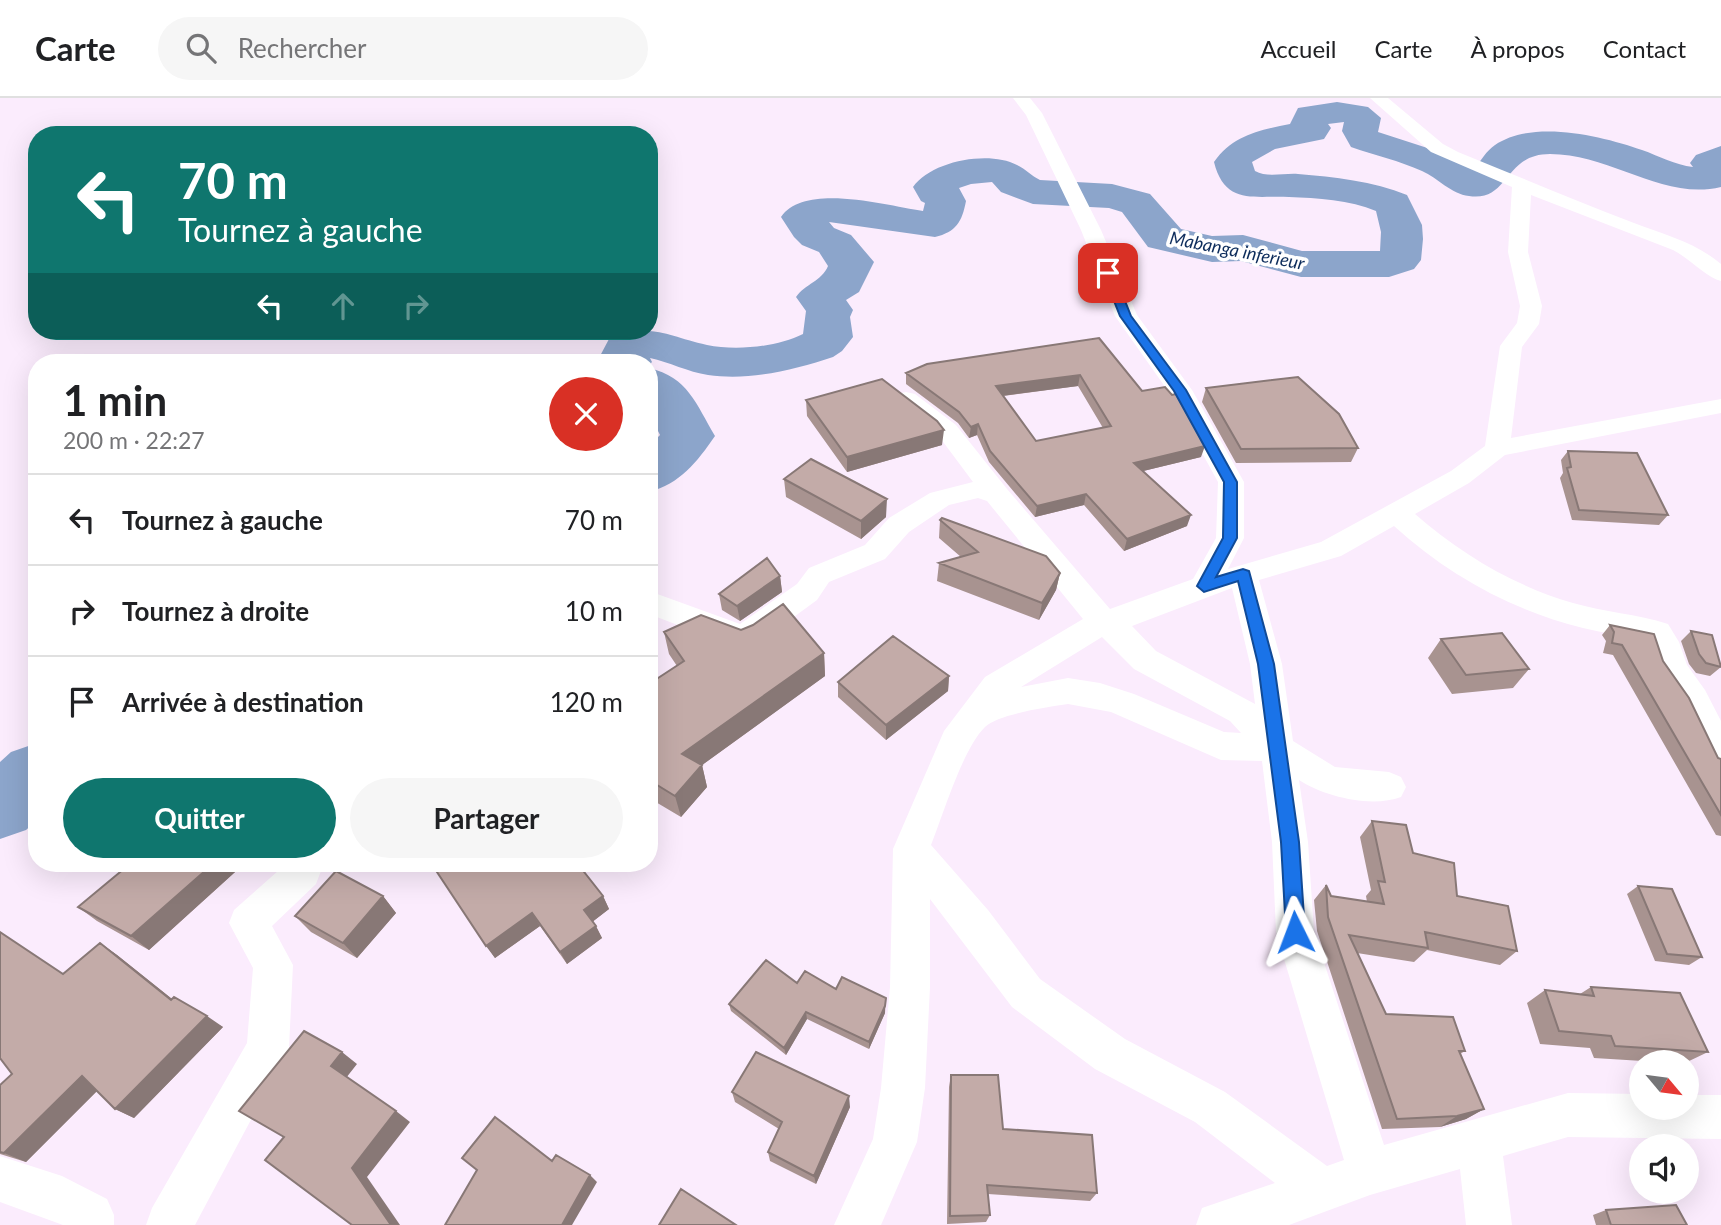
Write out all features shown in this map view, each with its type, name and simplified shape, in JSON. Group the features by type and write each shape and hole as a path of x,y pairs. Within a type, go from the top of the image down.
{"street":[{"path":"1021,98 1034,113 1074,195 1126,316 1180,390 1231,482 1230,538 1204,586"},
{"path":"1378,98 1437,148 1628,228 1680,246 1697,254 1721,275"},
{"path":"1497,449 1511,346 1528,324 1531,306 1522,277 1503,175"},
{"path":"883,381 947,430 997,495 1103,622 1123,636 1144,660 1242,712 1277,748 1329,781 1389,787"},
{"path":"857,1225 895,1142 901,1101 910,987 912,849 956,741 996,686 1103,622 1119,619 1204,586 1331,550 1460,477 1497,449 1721,406"},
{"path":"658,605 743,638 807,592 820,575 874,552 899,525 940,499 979,489 997,495"},
{"path":"1396,513 1432,546 1506,590 1574,614 1657,632 1664,642 1672,668 1694,699 1721,756"},
{"path":"1243,575 1266,664 1290,842 1295,932 1370,1172"},
{"path":"974,716 1018,700 1068,691 1122,703 1221,746 1277,748"},
{"path":"912,849 974,923 1026,993 1110,1054 1210,1107 1322,1191"},
{"path":"169,1225 268,1048 273,965 248,923 303,872"},
{"path":"1219,1225 1370,1172 1568,1115 1721,1116"},
{"path":"1479,1141 1489,1225"},
{"path":"0,1179 62,1199 91,1214 91,1225"}],"building":[{"path":"1099,338 1142,391 1165,387 1172,395 1176,394 1205,446 1134,463 1191,515 1127,539 1086,494 1037,506 990,451 978,424 971,427 959,412 906,373 927,364","holes":["1080,375 1111,426 1036,441 996,386"]},
{"path":"1298,377 1339,414 1358,448 1241,449 1206,388"},
{"path":"882,379 937,421 944,430 847,457 806,400"},
{"path":"1568,451 1637,453 1668,515 1579,510 1567,468 1571,467"},
{"path":"811,459 887,499 861,521 784,479"},
{"path":"942,518 1046,556 1060,573 1042,603 939,563 978,552 940,520"},
{"path":"767,558 780,576 737,606 719,594"},
{"path":"783,604 824,653 682,754 702,765 675,796 658,786 658,678 684,661 664,632 701,615 741,630"},
{"path":"1610,625 1654,634 1663,661 1689,698 1718,758 1721,759 1721,815 1622,645 1612,643 1614,632"},
{"path":"1691,631 1712,635 1721,667 1706,663 1699,654"},
{"path":"1502,633 1529,669 1466,675 1441,639"},
{"path":"893,636 949,676 886,725 838,682"},
{"path":"1372,821 1406,825 1413,853 1454,863 1457,896 1508,906 1517,951 1425,932 1428,948 1349,935 1386,1014 1453,1017 1465,1051 1459,1051 1484,1109 1457,1116 1397,1119 1328,917 1326,885 1331,896 1384,904 1378,881 1385,882"},
{"path":"120,872 204,872 131,936 78,907"},
{"path":"335,872 383,896 343,943 295,916"},
{"path":"437,872 584,872 603,896 584,910 596,926 560,952 532,913 486,946"},
{"path":"1638,886 1672,889 1702,957 1667,954"},
{"path":"0,932 63,974 100,943 171,1000 174,997 207,1016 115,1109 82,1076 4,1153 0,1152 0,1085 12,1074 0,1058"},
{"path":"766,960 797,983 805,971 836,989 842,977 886,998 869,1042 806,1012 784,1048 729,1004"},
{"path":"1591,987 1680,993 1708,1052 1615,1046 1611,1036 1559,1031 1545,990 1594,996"},
{"path":"304,1031 342,1052 331,1066 396,1111 352,1168 391,1225 352,1225 265,1160 284,1137 239,1111"},
{"path":"756,1052 849,1096 814,1176 768,1152 782,1122 732,1092"},
{"path":"951,1075 998,1075 1003,1129 1092,1135 1097,1193 987,1185 990,1215 950,1216"},
{"path":"495,1117 552,1161 556,1155 590,1175 562,1225 445,1225 477,1170 462,1158"},
{"path":"681,1189 736,1225 659,1225"},
{"path":"1676,1205 1687,1225 1611,1225 1606,1210"}],"waterway":[{"name":"Mabanga inferieur","path":"625,354 626,349 647,344 668,347 709,360 755,361 820,344 829,337 827,317 830,310 819,297 843,283 852,262 843,257 836,244 817,236 815,231 809,228 808,222 801,217 825,209 935,225 942,218 946,201 945,197 935,193 933,187 968,172 987,170 1005,173 1015,184 1033,192 1112,196 1136,203 1152,224 1160,229 1163,238 1212,249 1243,248 1301,264 1389,264 1399,260 1402,245 1401,225 1393,204 1328,189 1289,185 1253,186 1237,177 1233,162 1238,155 1264,140 1311,131 1313,128 1307,123 1310,115 1343,112 1363,118 1360,131 1364,139 1436,163 1472,185 1487,179 1507,153 1536,144 1596,148 1672,175 1693,179 1715,177 1716,172 1709,163 1721,157"},
{"name":"Mabanga inferieur","path":"658,390 666,396 688,436 672,456 658,467"},
{"name":"Mabanga inferieur","path":"0,807 28,782"}],"route":[{"path":"1108,273 1126,316 1180,390 1231,482 1230,538 1204,586 1243,575 1266,664 1290,842 1295,932"}]}
